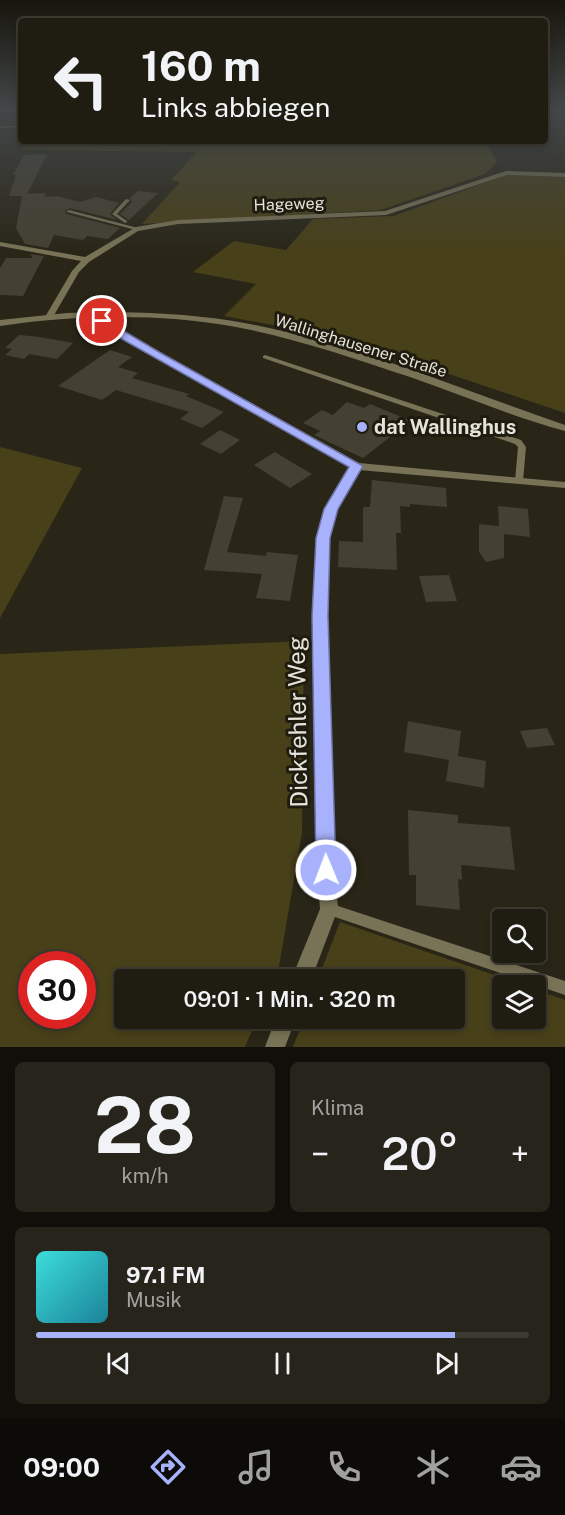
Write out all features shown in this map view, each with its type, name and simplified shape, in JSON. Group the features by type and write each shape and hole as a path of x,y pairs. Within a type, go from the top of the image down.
{"street":[{"name":"Hageweg","path":"49,317 76,271 86,260 136,229 178,222 386,213 506,173 565,175"},
{"path":"0,244 86,260"},
{"path":"104,314 101,322 356,466 565,485"},
{"name":"Wallinghausener Straße","path":"0,323 104,314 198,319 267,331 329,348 565,428"},
{"name":"Dickfehler Weg","path":"305,969 329,909 320,627 323,538 331,509 356,466"},
{"path":"275,1047 282,1029"}],"lane":[{"path":"0,158 8,158"},
{"path":"127,225 114,214 128,200"},
{"path":"69,210 136,229"},
{"path":"265,357 518,442 522,447 519,481"},
{"path":"329,909 565,988"}],"shaded area":[{"path":"192,157 494,157 497,162 485,174 381,210 142,224 180,182 171,180"},
{"path":"506,175 565,177 565,413 342,338 224,316 256,284 193,272 234,241 286,250 313,219 394,216"},
{"path":"0,447 82,468 0,618"},
{"path":"304,641 302,833 279,969 114,969 114,1029 253,1029 245,1047 0,1047 0,654"},
{"path":"340,922 494,975 492,975 492,1029 546,1029 546,993 565,1000 565,1047 293,1047 300,1029 465,1029 465,969 322,969"}],"building":[{"path":"23,157 46,157 27,194 45,193 45,197 57,196 80,202 96,197 119,203 110,214 117,220 70,208 65,211 66,214 120,228 108,239 87,236 83,240 54,235 48,248 25,244 16,228 22,196 9,196 16,175 13,175"},
{"path":"138,191 158,193 129,220 120,214 132,202 130,198"},
{"path":"30,254 44,256 23,296 0,295 0,268 6,258 33,258"},
{"path":"19,335 73,343 57,359 29,354 24,359 5,355 12,349 5,348"},
{"path":"110,350 132,357 118,367 138,373 132,378 189,394 186,396 224,412 202,428 180,419 189,412 116,390 102,400 58,386"},
{"path":"347,402 364,408 370,404 411,421 363,458 314,435 320,431 303,423 322,410 333,415"},
{"path":"220,430 240,440 221,454 200,444"},
{"path":"275,452 312,474 290,488 254,465"},
{"path":"372,480 446,488 447,507 410,504 410,507 400,506 401,533 396,533 397,570 338,567 339,541 363,542 363,507 370,507"},
{"path":"224,496 243,498 227,552 266,556 267,552 298,555 290,601 256,598 262,574 204,570"},
{"path":"498,506 528,509 530,537 504,534 504,558 486,562 479,552 479,524 499,526"},
{"path":"449,575 457,601 426,602 419,576"},
{"path":"408,721 461,731 458,756 486,761 484,788 446,781 449,760 404,752"},
{"path":"547,728 555,745 527,748 520,731"},
{"path":"408,810 458,815 458,823 510,827 515,870 461,865 462,880 458,879 460,910 416,905 416,875 409,875"}],"place":[{"name":"dat Wallinghus","path":"362,427"}],"route":[{"path":"102,321 155,354 356,466 331,509 323,538 320,616 326,870"}]}
